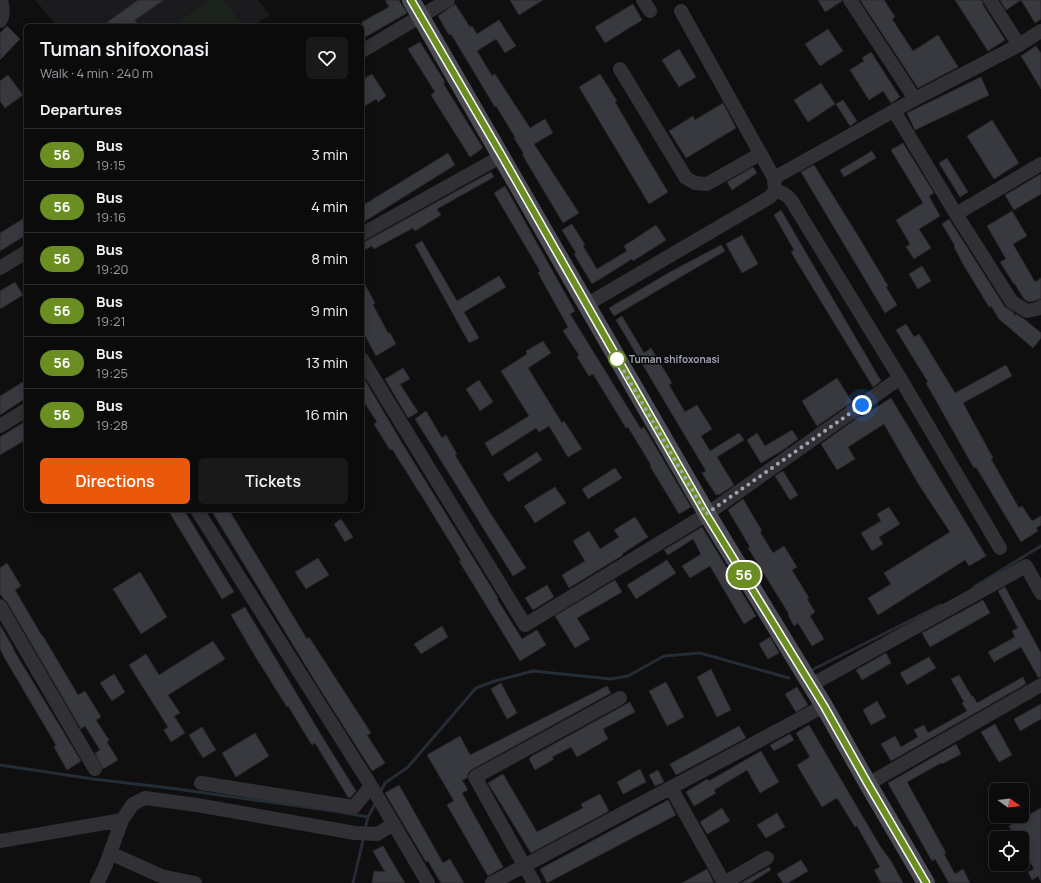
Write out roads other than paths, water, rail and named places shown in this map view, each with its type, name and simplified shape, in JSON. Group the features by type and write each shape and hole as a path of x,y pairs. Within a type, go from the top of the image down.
{"main road":[{"path":"411,0 502,156 706,514 824,706 926,883"}],"street":[{"path":"0,21 2,18 3,6 1,0"},
{"path":"364,50 448,0"},
{"path":"850,0 915,100"},
{"path":"990,0 1019,45"},
{"path":"681,11 760,154 774,185 791,200 900,378 1000,548"},
{"path":"586,305 770,197 774,185 894,112 1040,33"},
{"path":"620,69 686,178 695,184 707,184 760,154"},
{"path":"894,112 1012,302 1027,311 1041,307"},
{"path":"364,233 502,156"},
{"path":"956,214 1041,164"},
{"path":"0,268 24,253"},
{"path":"364,362 525,625 706,514 900,378"},
{"path":"0,426 24,411"},
{"path":"198,512 384,807 428,883"},
{"path":"811,685 1026,566 1041,593"},
{"path":"0,606 94,769"},
{"path":"868,784 1041,685"},
{"path":"534,883 476,777 620,698"},
{"path":"492,883 824,706"},
{"path":"201,783 354,807 372,788"},
{"path":"670,788 724,883 767,858"},
{"path":"97,883 122,820 133,804 145,798 197,805 355,833 377,834 394,824"},
{"path":"0,841 122,820"},
{"path":"110,853 160,876 195,883"}],"waterway":[{"path":"974,587 1041,546"},
{"path":"812,670 941,605"},
{"path":"380,793 385,783 408,767 476,688 495,681 533,671 611,679 628,676 664,656 700,653 789,678"},
{"path":"0,765 368,817 376,802"},
{"path":"365,829 368,817"},
{"path":"353,883 364,836"}],"place":[{"name":"Tuman shifoxonasi","path":"617,359"}]}
